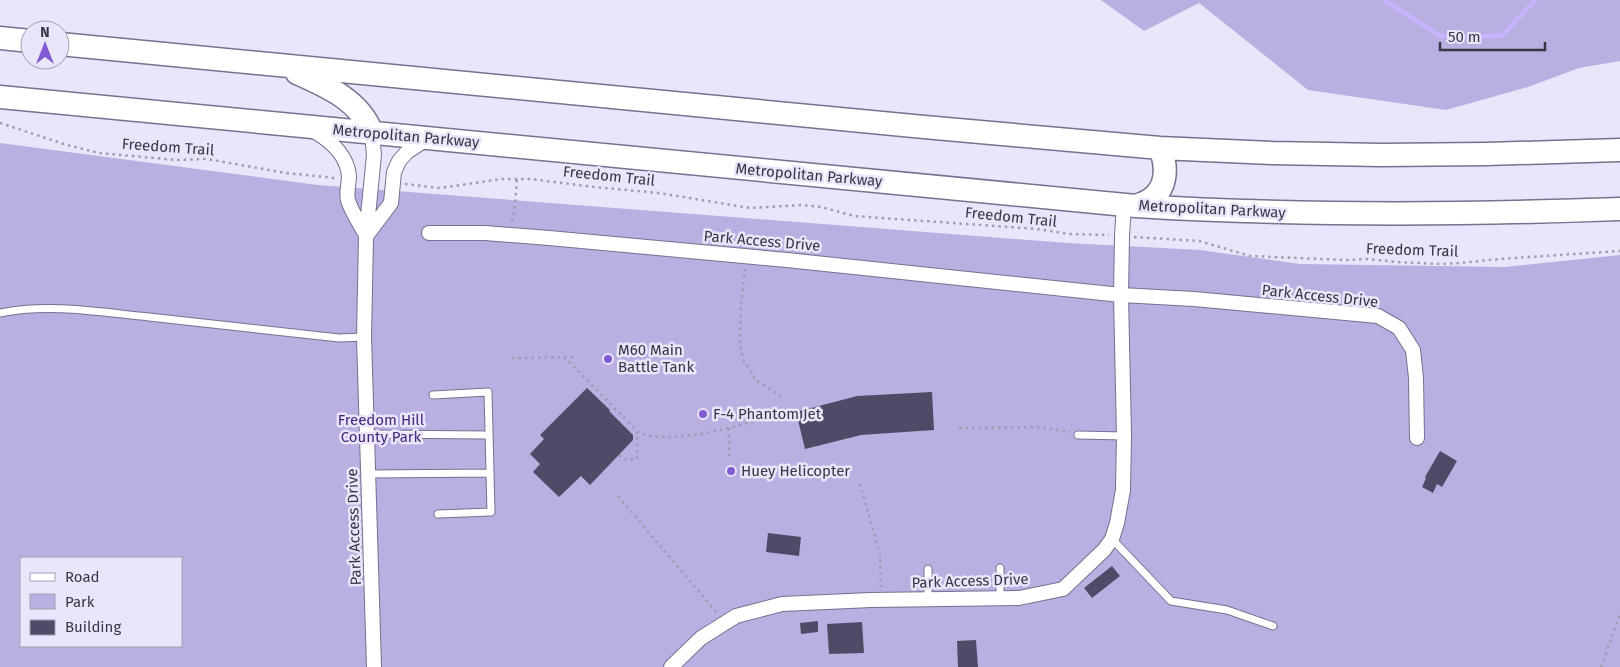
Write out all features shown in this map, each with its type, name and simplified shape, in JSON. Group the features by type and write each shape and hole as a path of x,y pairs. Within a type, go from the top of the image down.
{"main road":[{"path":"0,38 20,40"},
{"path":"70,45 1160,148 1381,155 1620,150"},
{"path":"278,65 324,85 341,95 363,115 372,133"},
{"name":"Metropolitan Parkway","path":"0,97 1130,205 1244,212 1374,214 1455,214 1620,209"},
{"path":"1130,205 1151,199 1163,183 1165,175 1160,148"}],"street":[{"name":"Park Access Drive","path":"305,126 322,135 344,157 348,166 348,200 366,236"},
{"name":"Park Access Drive","path":"372,133 374,155 366,236 364,337 374,667"},
{"path":"366,236 391,203 394,172 399,161 407,152 428,138"},
{"name":"Park Access Drive","path":"671,667 701,638 736,616 782,604 1019,598 1063,589 1104,550 1112,540 1123,490 1124,436 1120,295 1122,236 1130,205"},
{"name":"Park Access Drive","path":"429,233 485,232 746,256 1120,295 1194,299 1378,316 1399,328 1413,350 1416,378 1417,438"}],"lane":[{"path":"0,313 18,309 51,308 96,311 339,338 364,337"},
{"path":"432,395 488,392 491,512 438,514"},
{"path":"367,434 489,435"},
{"path":"1078,435 1124,436"},
{"path":"369,474 490,473"},
{"path":"1112,540 1171,601 1227,610 1272,626"},
{"path":"1000,568 1000,598"},
{"path":"928,569 928,600"}],"path":[{"name":"Freedom Trail","path":"0,123 67,145 99,153 176,160 207,159 337,178"},
{"name":"Freedom Trail","path":"401,184 440,188 486,180 517,178 566,182 594,187 659,193 750,208 801,205 821,207 854,216 1037,228 1077,235 1199,241 1250,256 1461,263 1620,251"},
{"path":"509,235 515,206 517,178"},
{"path":"746,256 741,304 740,345 743,359 756,380 782,397"},
{"path":"564,357 636,431 643,434 658,437 698,435 768,418"},
{"path":"512,358 577,357"},
{"path":"959,428 1037,427 1067,431 1078,435"},
{"path":"729,428 729,456"},
{"path":"619,455 627,460 637,459 636,431"},
{"path":"860,484 880,554 882,600"},
{"path":"618,496 721,617"},
{"path":"1601,667 1620,614"}],"green space":[{"path":"1101,0 1620,0 1620,61 1579,68 1528,87 1446,110 1308,90 1199,3 1144,31"},
{"name":"Freedom Hill County Park","path":"0,143 318,185 1068,243 1200,250 1300,264 1505,267 1620,255 1620,667 0,667"}],"building":[{"path":"587,388 633,435 633,440 590,485 581,476 559,497 533,472 540,464 530,454 544,439 540,435"},
{"path":"932,392 934,430 861,435 805,449 796,412 857,396"},
{"path":"1440,451 1457,461 1442,487 1437,484 1433,493 1422,487 1425,477"},
{"path":"768,533 801,537 799,556 766,552"},
{"path":"1112,566 1120,576 1092,598 1084,588"},
{"path":"818,621 818,632 801,634 800,623"},
{"path":"862,622 864,653 829,654 827,624"},
{"path":"976,640 978,667 958,667 957,641"}],"waterway":[{"path":"1384,0 1440,36 1476,37 1503,35 1535,0"}],"place":[{"name":"M60 Main Battle Tank","path":"608,359"},
{"name":"F-4 Phantom Jet","path":"703,414"},
{"name":"Huey Helicopter","path":"731,471"}]}
